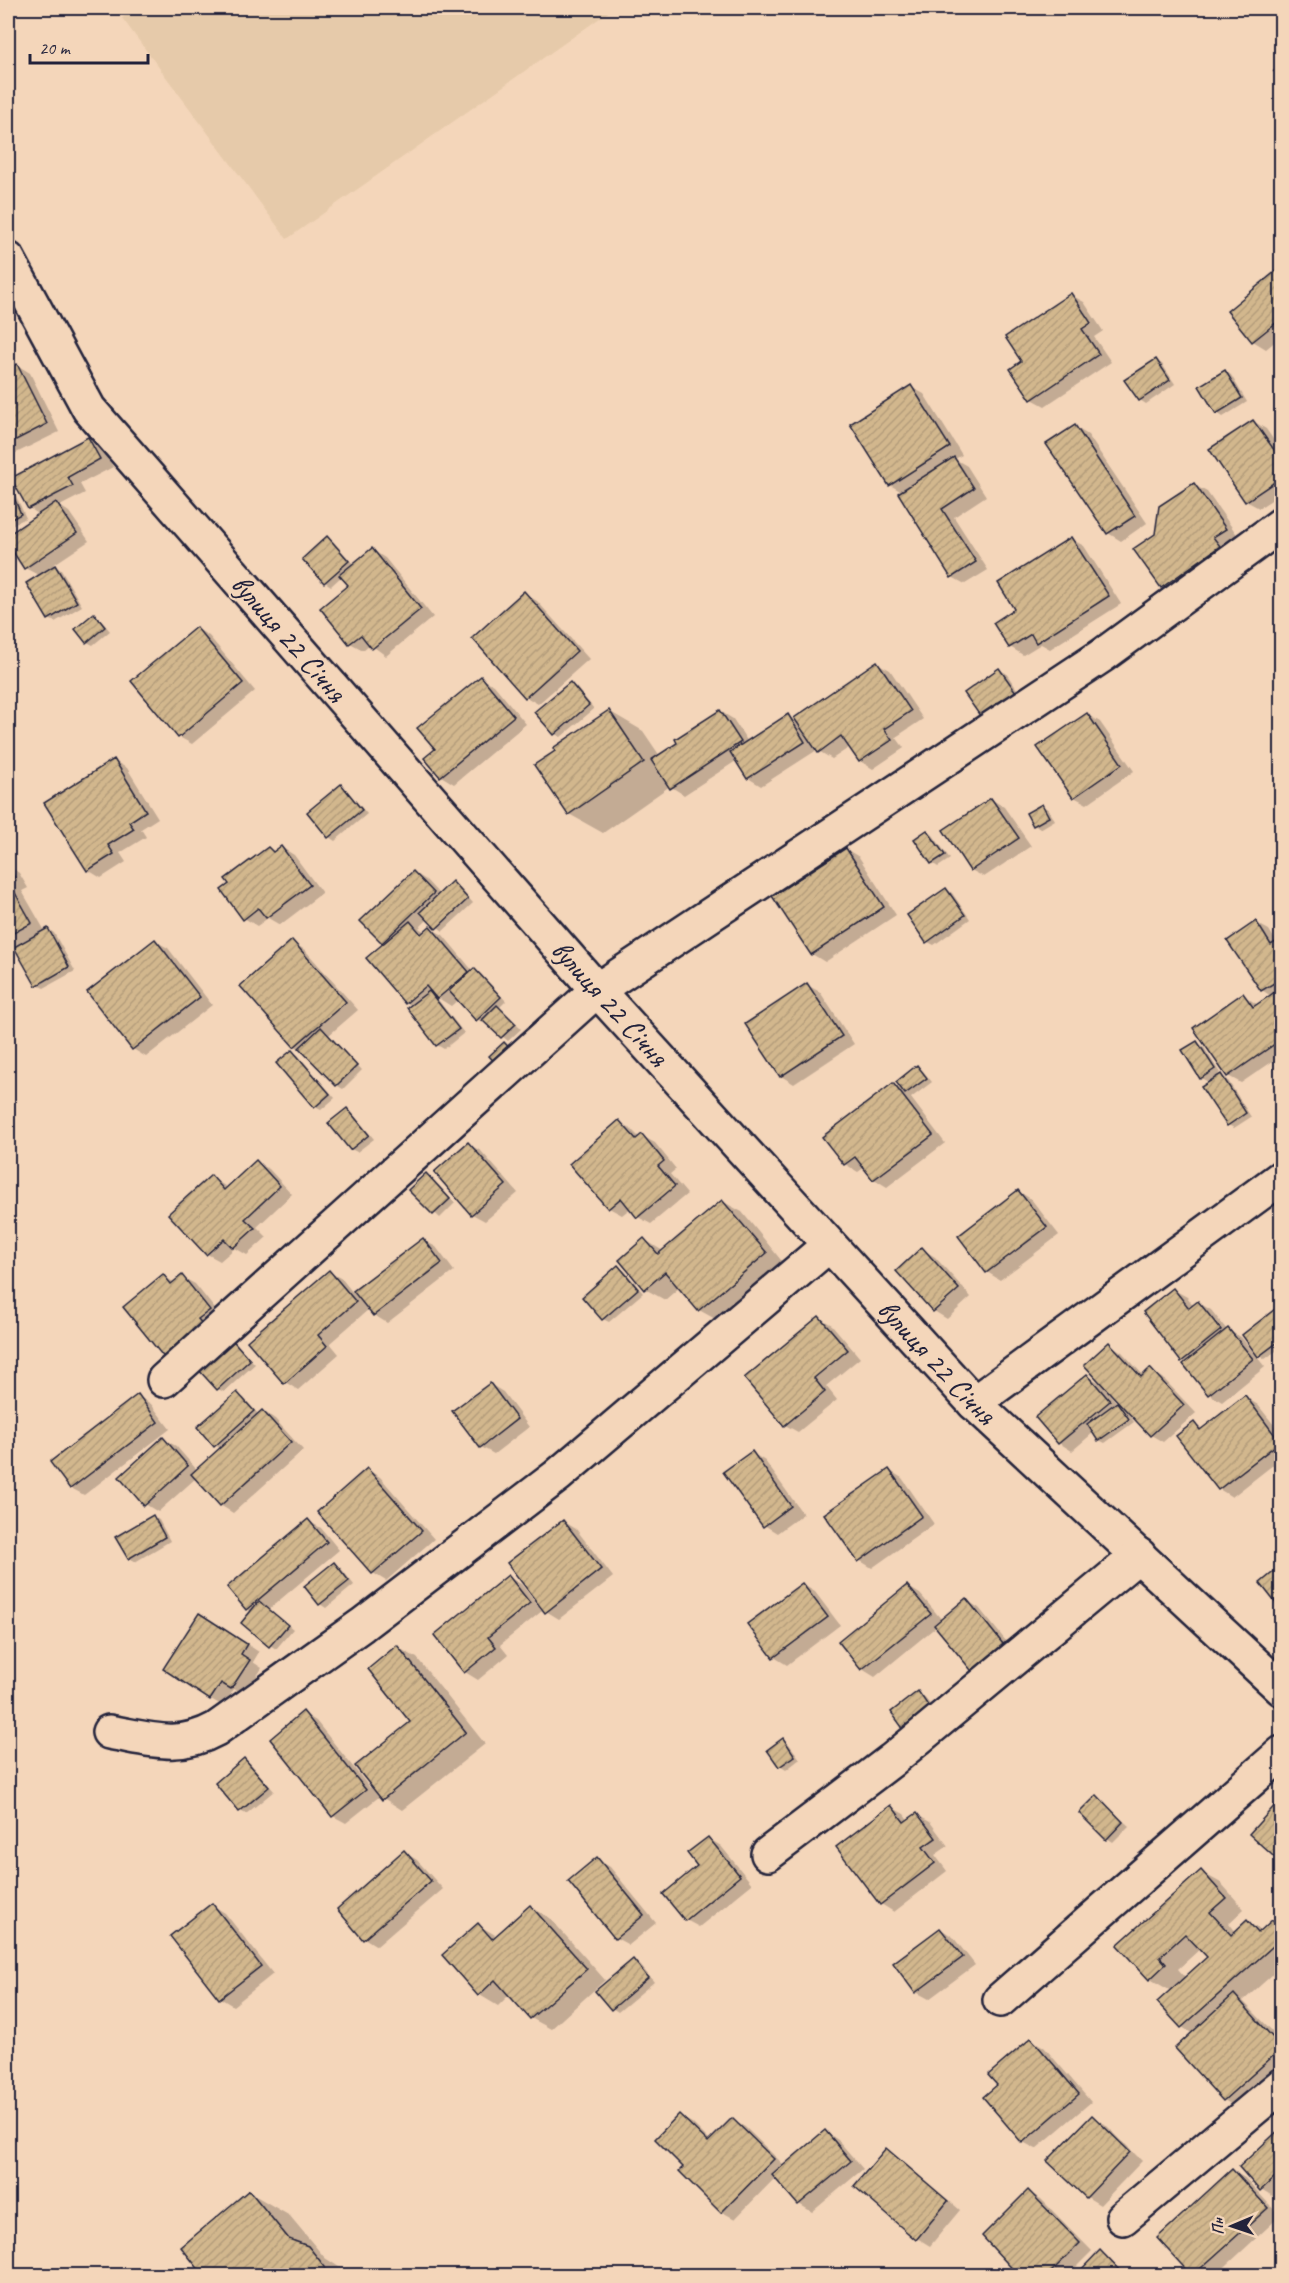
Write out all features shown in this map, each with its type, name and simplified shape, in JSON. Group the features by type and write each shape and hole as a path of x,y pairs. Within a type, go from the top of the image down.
{"street":[{"name":"вулиця 22 Січня","path":"8,259 90,409 597,990 974,1404 1281,1689"},
{"path":"164,1380 597,990 1102,655 1281,524"},
{"path":"974,1404 1281,1177"},
{"path":"109,1732 162,1742 182,1742 200,1738 216,1729 362,1625 557,1476 830,1245"},
{"path":"768,1854 892,1761 1139,1555"},
{"path":"1000,2000 1281,1753"},
{"path":"1124,2218 1281,2085"}],"path":[{"path":"1274,70 1281,78"}],"shaded area":[{"path":"137,8 614,8 287,239 122,18"}],"building":[{"path":"1282,266 1282,318 1252,342 1227,311"},
{"path":"1071,293 1091,323 1082,329 1099,354 1031,400 1010,369 1021,361 1005,337"},
{"path":"1156,359 1170,380 1139,401 1124,380"},
{"path":"17,364 47,424 8,444 8,368"},
{"path":"1225,370 1242,398 1216,414 1199,386"},
{"path":"911,385 950,447 889,486 850,424"},
{"path":"1253,420 1282,461 1282,477 1245,502 1209,449"},
{"path":"1075,425 1135,516 1107,534 1046,444"},
{"path":"88,437 100,459 68,477 73,486 28,509 11,478"},
{"path":"954,457 974,488 942,509 976,562 951,578 898,493"},
{"path":"1194,483 1226,529 1213,537 1220,546 1161,588 1133,549 1155,534 1159,506"},
{"path":"8,484 21,514 8,521"},
{"path":"56,502 77,533 24,569 8,544 8,535"},
{"path":"327,536 349,561 324,583 302,559"},
{"path":"1071,537 1109,596 1036,643 1031,634 1009,648 993,623 1014,609 998,583"},
{"path":"372,548 421,609 372,649 361,635 349,644 320,608 348,585 339,575"},
{"path":"55,565 77,602 48,620 26,583"},
{"path":"524,591 577,651 525,698 472,638"},
{"path":"94,613 105,627 86,643 75,629"},
{"path":"196,627 243,683 178,738 131,681"},
{"path":"877,661 911,711 884,729 892,740 859,762 841,736 818,753 794,718"},
{"path":"999,668 1018,695 983,720 964,693"},
{"path":"481,676 514,716 440,777 424,758 435,749 417,728"},
{"path":"570,682 589,705 554,735 534,712"},
{"path":"609,710 644,762 568,815 534,765 555,751 553,748"},
{"path":"720,710 741,742 670,789 651,760 677,743 675,739"},
{"path":"1087,713 1122,764 1073,798 1037,747"},
{"path":"788,714 805,742 747,779 730,752"},
{"path":"114,759 146,811 129,822 134,829 108,845 114,854 87,871 44,803"},
{"path":"341,784 362,810 328,838 307,812"},
{"path":"991,798 1019,838 970,871 943,830"},
{"path":"1042,804 1049,817 1033,826 1026,813"},
{"path":"927,830 945,855 931,864 914,839"},
{"path":"281,846 310,885 266,918 258,908 243,920 221,890 229,884 225,879 268,847 273,852"},
{"path":"846,848 884,907 811,955 772,896"},
{"path":"8,865 16,880 10,884 32,923 8,936"},
{"path":"413,871 434,893 382,943 360,921"},
{"path":"452,881 468,899 436,929 420,912"},
{"path":"946,888 965,915 926,943 907,915"},
{"path":"410,921 421,934 430,926 469,972 437,999 426,986 405,1004 366,958"},
{"path":"1256,921 1271,945 1282,938 1282,978 1261,991 1227,941"},
{"path":"48,928 69,967 36,986 14,947"},
{"path":"155,939 200,997 132,1050 87,992"},
{"path":"292,940 346,1002 294,1047 240,986"},
{"path":"474,968 501,997 476,1021 449,991"},
{"path":"807,983 842,1036 780,1077 745,1024"},
{"path":"1282,987 1282,1039 1227,1077 1193,1028 1243,993 1253,1007"},
{"path":"429,991 459,1029 436,1046 407,1008"},
{"path":"497,1005 516,1024 501,1038 482,1020"},
{"path":"321,1027 357,1066 336,1086 299,1048"},
{"path":"1197,1041 1215,1069 1200,1079 1182,1050"},
{"path":"504,1042 514,1053 499,1067 489,1056"},
{"path":"292,1050 330,1094 314,1108 276,1063"},
{"path":"917,1065 927,1078 905,1094 896,1082"},
{"path":"1221,1074 1246,1113 1227,1126 1201,1087"},
{"path":"893,1083 933,1135 873,1180 855,1157 844,1165 822,1137"},
{"path":"347,1108 369,1135 350,1150 328,1123"},
{"path":"619,1120 636,1139 642,1134 664,1161 658,1166 675,1186 637,1218 621,1198 608,1209 569,1164"},
{"path":"468,1142 506,1185 471,1215 434,1172"},
{"path":"256,1160 280,1186 245,1219 255,1228 233,1248 224,1239 206,1255 168,1214 211,1175 224,1190"},
{"path":"426,1173 450,1199 433,1215 408,1190"},
{"path":"1018,1190 1047,1227 986,1273 958,1236"},
{"path":"722,1200 767,1253 698,1311 665,1272 644,1290 619,1260 644,1238 658,1254"},
{"path":"423,1238 442,1263 373,1316 353,1291"},
{"path":"922,1247 959,1289 933,1312 896,1271"},
{"path":"618,1265 638,1289 602,1320 582,1297"},
{"path":"329,1270 356,1302 318,1335 327,1346 284,1384 247,1341"},
{"path":"163,1274 171,1284 182,1275 210,1310 198,1319 205,1327 166,1360 123,1307"},
{"path":"1173,1288 1189,1308 1198,1301 1221,1330 1181,1362 1143,1312"},
{"path":"1275,1309 1282,1318 1282,1339 1258,1357 1242,1335"},
{"path":"819,1316 848,1350 814,1378 825,1392 784,1426 744,1378"},
{"path":"1228,1328 1253,1359 1208,1395 1183,1364"},
{"path":"229,1336 250,1360 217,1390 196,1367"},
{"path":"1109,1342 1141,1377 1150,1368 1184,1405 1150,1436 1084,1365"},
{"path":"1087,1374 1110,1401 1058,1444 1035,1417"},
{"path":"490,1383 517,1419 480,1448 452,1411"},
{"path":"237,1392 254,1411 214,1447 197,1427"},
{"path":"138,1394 158,1422 70,1489 50,1462"},
{"path":"1245,1395 1280,1442 1218,1490 1176,1436 1194,1422 1200,1430"},
{"path":"1117,1402 1129,1419 1098,1441 1087,1424"},
{"path":"262,1410 291,1442 220,1506 191,1474"},
{"path":"163,1437 188,1466 144,1506 119,1477"},
{"path":"752,1451 791,1506 763,1527 723,1472"},
{"path":"367,1468 422,1531 372,1574 317,1512"},
{"path":"889,1469 922,1516 858,1562 824,1514"},
{"path":"153,1515 165,1537 128,1559 115,1537"},
{"path":"308,1519 327,1542 246,1610 227,1587"},
{"path":"563,1520 601,1569 545,1613 507,1563"},
{"path":"334,1562 349,1581 319,1605 304,1586"},
{"path":"1282,1565 1282,1611 1260,1583"},
{"path":"508,1575 530,1603 488,1637 496,1647 464,1673 434,1635"},
{"path":"802,1583 828,1617 773,1658 747,1624"},
{"path":"907,1585 931,1614 861,1670 838,1641"},
{"path":"966,1598 1007,1649 975,1675 934,1625"},
{"path":"259,1601 288,1625 269,1647 241,1623"},
{"path":"199,1613 247,1644 241,1654 250,1660 231,1689 221,1683 210,1700 163,1669"},
{"path":"397,1645 466,1732 382,1800 355,1766 410,1722 368,1669"},
{"path":"918,1691 931,1710 904,1730 891,1712"},
{"path":"303,1711 366,1790 332,1817 270,1739"},
{"path":"783,1738 795,1756 779,1767 767,1750"},
{"path":"244,1758 269,1787 239,1812 215,1783"},
{"path":"1097,1795 1123,1822 1106,1840 1079,1813"},
{"path":"1278,1802 1282,1806 1282,1864 1249,1834"},
{"path":"891,1805 904,1822 917,1813 936,1838 923,1847 935,1863 880,1905 836,1847"},
{"path":"708,1837 740,1876 685,1921 663,1894 697,1866 687,1853"},
{"path":"404,1850 431,1881 363,1940 337,1909"},
{"path":"597,1857 644,1915 615,1939 568,1881"},
{"path":"1201,1870 1226,1898 1210,1912 1231,1935 1247,1920 1258,1933 1272,1920 1282,1930 1282,1938 1181,2028 1157,2002 1207,1957 1185,1934 1160,1957 1166,1964 1149,1980 1117,1945"},
{"path":"212,1903 261,1966 219,1999 170,1936"},
{"path":"530,1905 587,1969 530,2019 495,1980 478,1996 442,1955 478,1923 492,1939"},
{"path":"940,1928 963,1957 915,1993 893,1963"},
{"path":"633,1959 648,1978 611,2010 595,1991"},
{"path":"1234,1994 1282,2048 1223,2101 1175,2048"},
{"path":"1031,2038 1079,2094 1022,2143 983,2097 997,2085 988,2075"},
{"path":"679,2114 708,2142 732,2118 774,2159 721,2213 679,2171 683,2167 655,2139"},
{"path":"1092,2115 1130,2152 1086,2198 1047,2161"},
{"path":"1282,2127 1282,2181 1276,2176 1260,2191 1239,2167"},
{"path":"825,2130 851,2161 798,2205 772,2175"},
{"path":"886,2148 948,2201 916,2240 854,2186"},
{"path":"1232,2169 1268,2208 1192,2276 1157,2238"},
{"path":"249,2190 289,2239 308,2246 325,2267 327,2276 204,2276 181,2247"},
{"path":"1028,2190 1080,2243 1047,2276 1019,2276 982,2236"},
{"path":"1100,2250 1121,2272 1117,2276 1075,2276"}]}
